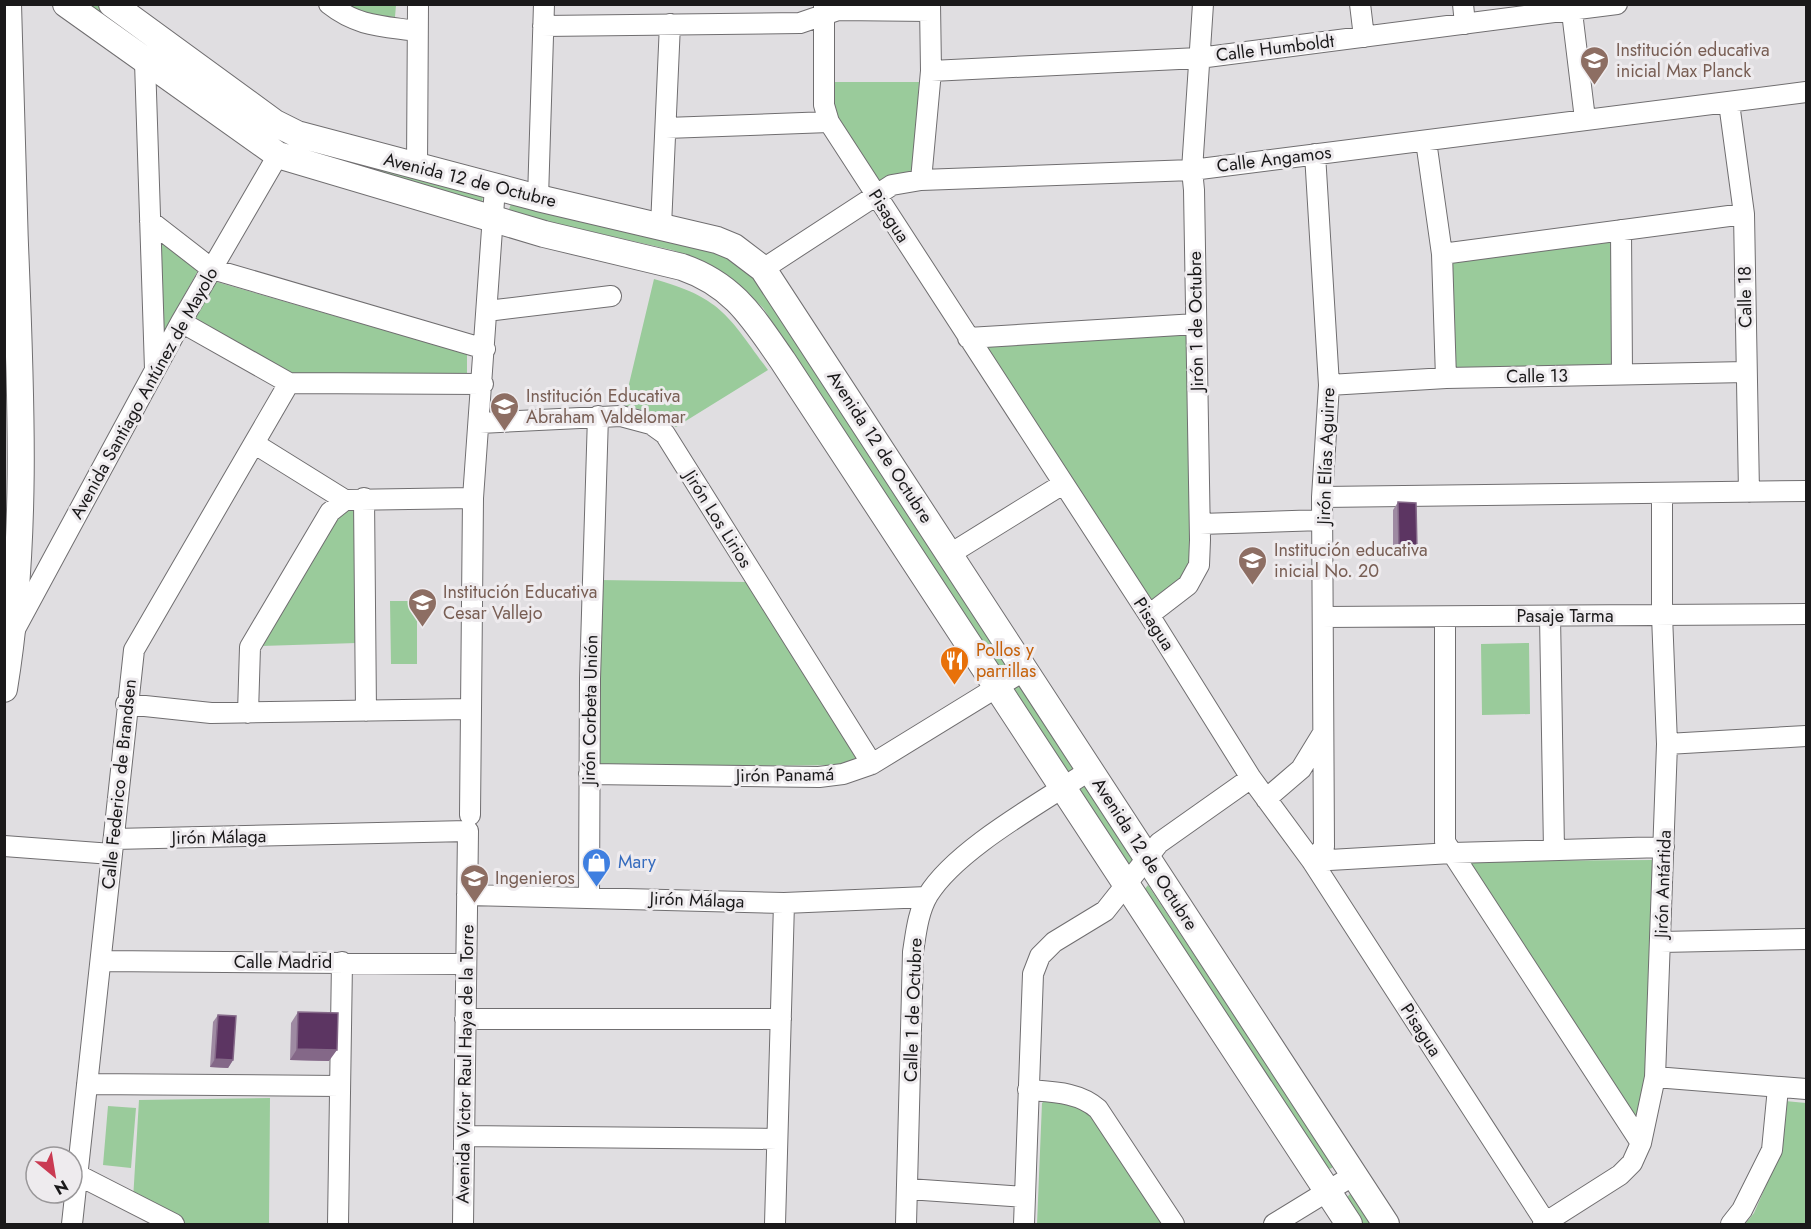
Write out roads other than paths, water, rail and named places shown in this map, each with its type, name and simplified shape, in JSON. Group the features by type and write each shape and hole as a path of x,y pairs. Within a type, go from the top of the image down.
{"main road":[{"name":"Avenida Santiago Antúnez de Mayolo","path":"4,690 14,631 19,537 20,367 8,4"},
{"name":"Avenida 12 de Octubre","path":"66,4 278,155 493,219 682,267 716,281 730,292 751,314 783,361 1349,1224"},
{"name":"Avenida 12 de Octubre","path":"112,4 275,123 308,138 538,198 662,226 734,247 763,269 1386,1224"}],"street":[{"path":"329,4 345,17 360,23 417,31"},
{"path":"417,167 418,4"},
{"path":"538,198 544,4"},
{"name":"Jirón 1 de Octubre","path":"1149,615 1188,585 1198,565 1200,524 1192,170 1203,4"},
{"path":"1360,4 1364,37"},
{"path":"1463,4 1466,24"},
{"name":"Calle Humboldt","path":"931,71 1199,58 1466,24 1571,8 1617,4"},
{"path":"543,26 800,23 824,10 930,8 931,71 921,180"},
{"path":"1571,8 1585,119"},
{"name":"Pisagua","path":"824,10 824,105 830,122 875,195 1149,615 1251,778 1312,861 1544,1224"},
{"path":"662,226 670,24"},
{"path":"145,62 155,369"},
{"name":"Calle Angamos","path":"763,269 892,185 921,180 1192,170 1806,92"},
{"name":"Calle 18","path":"1730,103 1744,214 1749,492"},
{"path":"666,128 830,122"},
{"path":"1426,141 1442,254 1446,378"},
{"name":"Jirón Elías Aguirre","path":"1312,861 1324,846 1322,497 1329,386 1315,154"},
{"name":"Avenida Santiago Antúnez de Mayolo","path":"14,631 181,322 278,155"},
{"name":"Avenida Victor Raul Haya de la Torre","path":"463,1224 472,498 483,384 495,187"},
{"path":"1442,254 1744,214"},
{"path":"150,221 212,269 485,349"},
{"path":"1621,230 1622,374"},
{"path":"487,311 610,296"},
{"path":"181,322 289,383 483,384"},
{"path":"968,338 1196,324"},
{"name":"Calle 13","path":"1329,386 1446,378 1746,372"},
{"name":"Calle Federico de Brandsen","path":"81,1145 126,704 134,650 289,383"},
{"name":"Jirón Los Lirios","path":"480,423 598,416 635,418 651,424 665,434 872,764"},
{"name":"Jirón Corbeta Unión","path":"589,896 589,774 598,416"},
{"path":"255,444 355,499"},
{"path":"950,554 1063,484"},
{"path":"1322,497 1806,491"},
{"name":"Jirón Antártida","path":"1544,1224 1620,1175 1632,1163 1641,1143 1655,1077 1667,744 1662,615 1662,493"},
{"path":"248,713 250,647 330,512 355,499 472,498"},
{"path":"355,499 366,711"},
{"path":"1200,524 1322,520"},
{"name":"Pasaje Tarma","path":"1323,617 1806,614"},
{"path":"1550,616 1554,850"},
{"path":"1445,617 1445,842 1641,1143"},
{"name":"Jirón Panamá","path":"589,774 819,777 843,774 872,764 1025,670"},
{"path":"126,704 211,713 470,709"},
{"path":"1266,799 1301,769 1323,733"},
{"path":"1667,744 1806,736"},
{"name":"Calle 1 de Octubre","path":"906,1224 913,952 917,924 927,897 947,870 971,850 1090,770"},
{"path":"1024,1224 1033,974 1040,956 1054,942 1105,911 1170,834 1251,778"},
{"name":"Jirón Málaga","path":"4,846 113,847 469,823"},
{"path":"1312,861 1664,847"},
{"name":"Jirón Málaga","path":"467,895 589,896 784,903 927,897"},
{"path":"775,1224 784,903"},
{"path":"1661,942 1806,939"},
{"name":"Calle Madrid","path":"100,961 466,964"},
{"path":"338,1224 342,962"},
{"path":"465,1019 781,1019"},
{"path":"1655,1077 1806,1089"},
{"path":"87,1084 340,1086"},
{"path":"1731,1224 1742,1210 1772,1150 1778,1088"},
{"path":"1028,1090 1064,1093 1089,1101 1098,1108 1174,1224"},
{"path":"464,1136 777,1139"},
{"path":"1274,1224 1354,1175"},
{"path":"84,1178 174,1224"},
{"path":"908,1189 1025,1197"},
{"name":"Calle Federico de Brandsen","path":"72,1224 74,1205"}],"place":[{"name":"Institución educativa inicial Max Planck","path":"1595,86"},
{"name":"Institución Educativa Abraham Valdelomar","path":"505,432"},
{"name":"Institución educativa inicial No. 20","path":"1253,586"},
{"name":"Institución Educativa Cesar Vallejo","path":"422,628"},
{"name":"Pollos y parrillas","path":"955,686"},
{"name":"Mary","path":"597,888"},
{"name":"Ingenieros","path":"474,904"}]}
